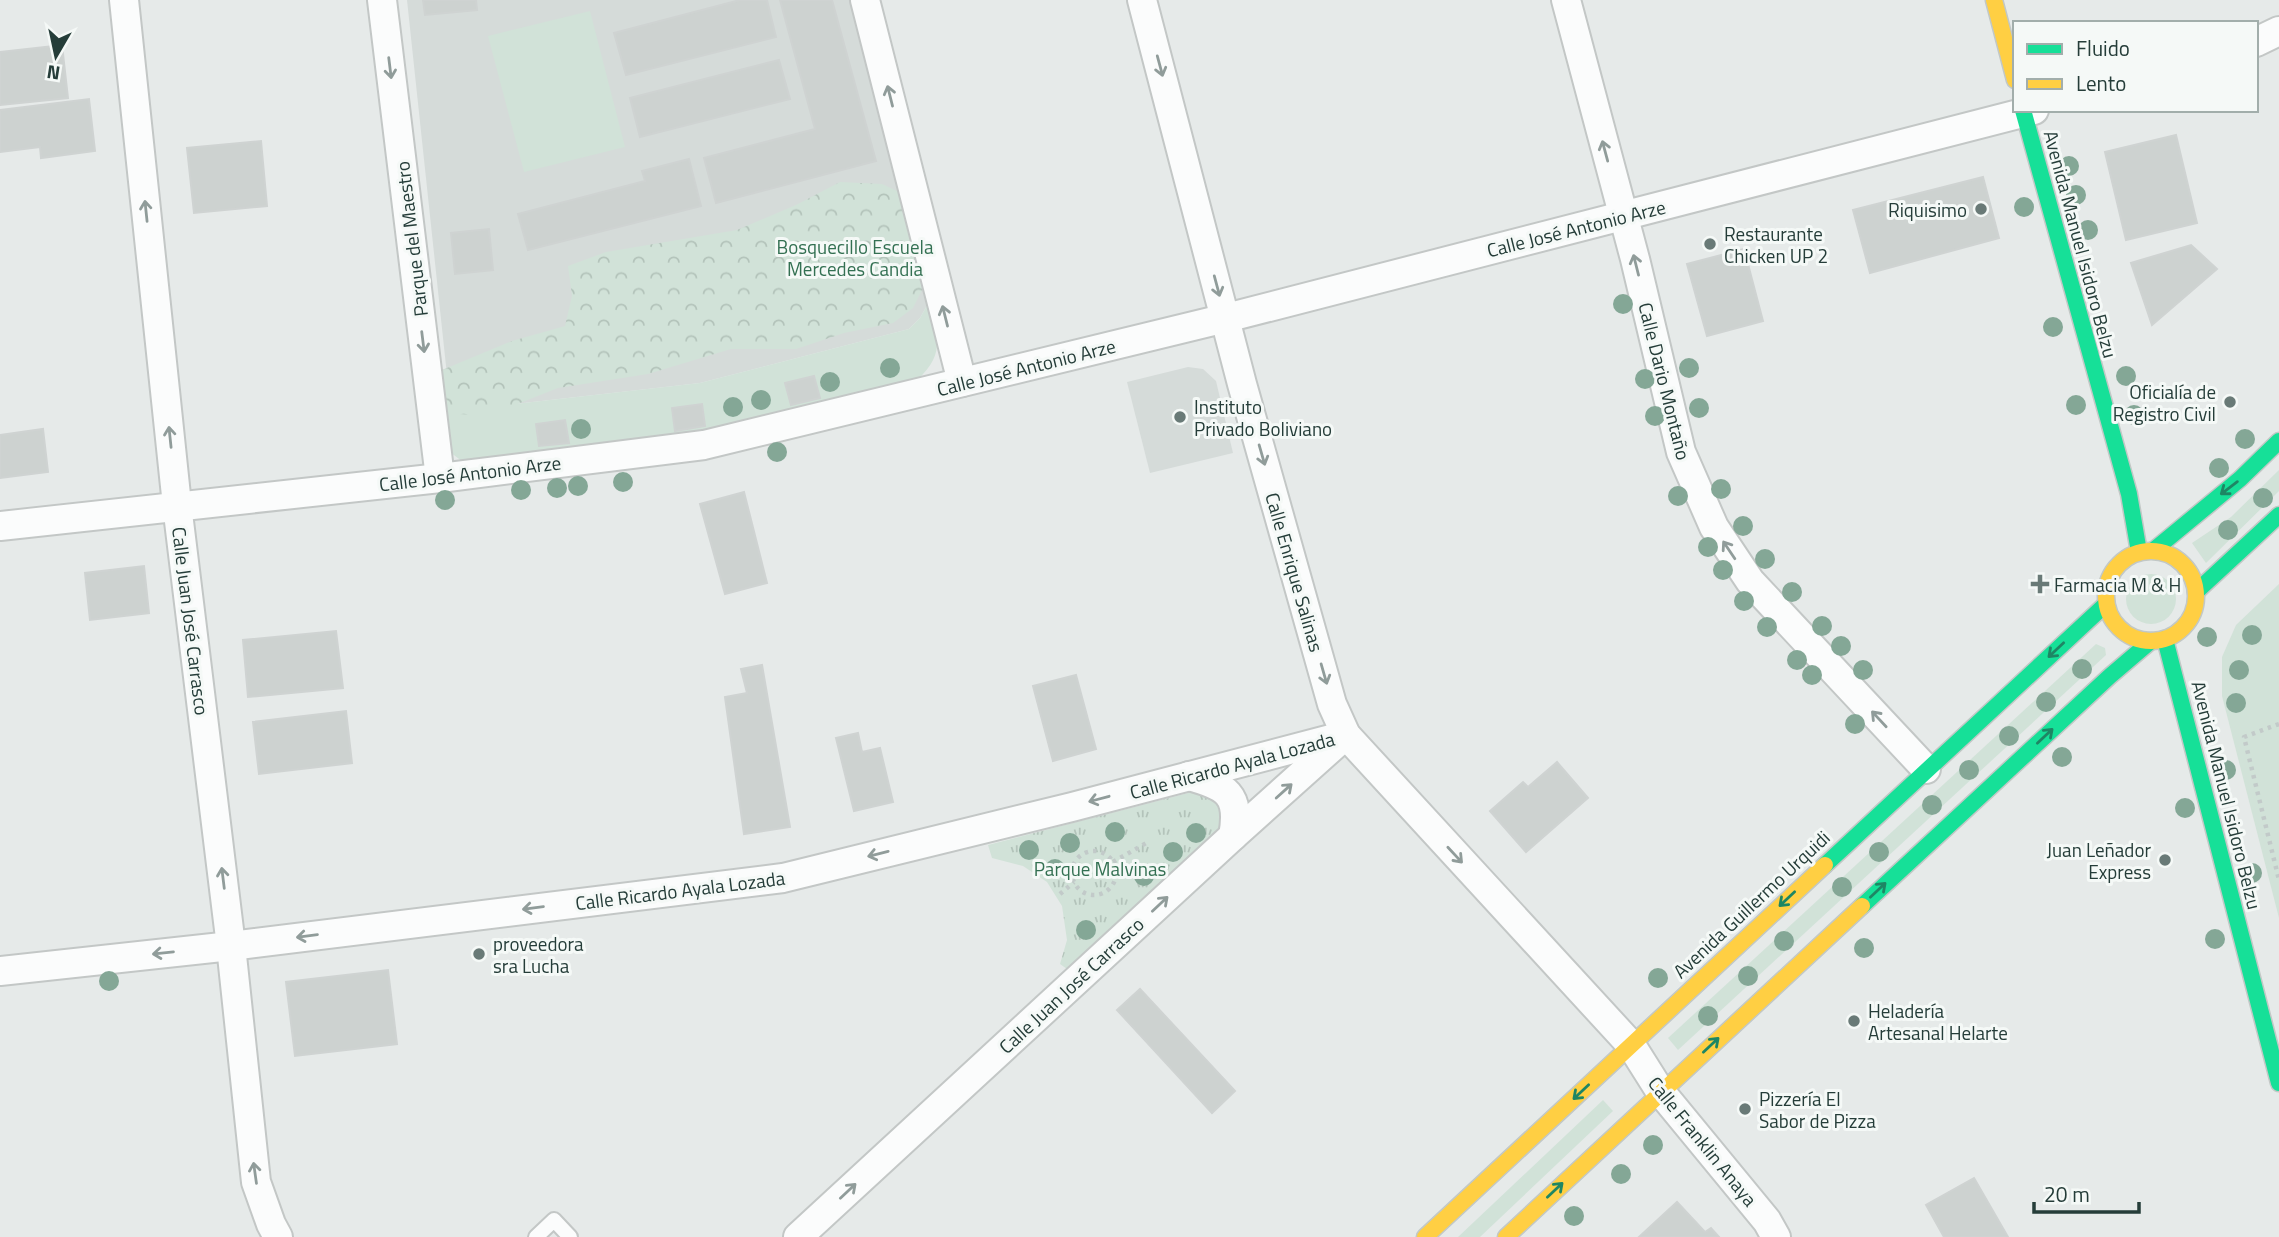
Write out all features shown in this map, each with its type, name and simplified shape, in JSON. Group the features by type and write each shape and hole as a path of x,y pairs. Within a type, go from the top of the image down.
{"main road":[{"path":"1994,0 2013,72"},
{"name":"Avenida Manuel Isidoro Belzu","path":"2027,112 2146,551"},
{"path":"2158,640 2135,638 2116,625 2106,604 2105,593 2113,570 2119,563 2146,551 2195,514 2240,479 2279,441"},
{"path":"2196,592 2279,514"},
{"path":"1506,1237 1660,1091 2110,676 2158,640 2182,629 2196,606 2195,583 2185,566 2175,557 2146,551"},
{"name":"Avenida Guillermo Urquidi","path":"1425,1237 2106,604"},
{"name":"Avenida Manuel Isidoro Belzu","path":"2158,640 2279,1083"}],"street":[{"name":"Calle Juan José Carrasco","path":"124,0 177,505 231,946 256,1182 278,1237"},
{"name":"Parque del Maestro","path":"382,0 440,478"},
{"path":"865,0 962,382"},
{"name":"Calle Enrique Salinas","path":"1142,0 1226,318 1329,690 1346,735 1631,1045"},
{"name":"Calle Dario Montaño","path":"1566,0 1681,452 1714,527 1750,581 1926,769"},
{"path":"2258,41 2279,31"},
{"name":"Calle José Antonio Arze","path":"0,526 440,478 704,445 1226,318 2023,112"},
{"name":"Calle Juan José Carrasco","path":"798,1237 1346,735"},
{"name":"Calle Ricardo Ayala Lozada","path":"0,971 231,946 783,878 1346,735"},
{"path":"1189,776 1226,789 1234,802 1236,819 1233,836"},
{"name":"Calle Franklin Anaya","path":"1631,1045 1660,1091 1767,1222 1776,1237"}],"lane":[{"path":"536,1237 554,1220 570,1237"}],"path":[{"path":"2279,724 2244,737 2279,880"},
{"path":"1113,862 1148,842"},
{"path":"1087,852 1102,852 1113,862 1117,876 1111,889 1105,894 1083,893 1074,882 1072,875 1075,861 1087,852"},
{"path":"1060,894 1074,882"}],"shaded area":[{"path":"407,0 850,0 929,302 920,318 909,329 700,383 470,409 449,394"},
{"name":"Instituto Privado Boliviano","path":"1188,367 1203,369 1216,381 1233,453 1150,473 1127,382"}],"green space":[{"path":"590,11 625,147 524,172 488,36"},
{"name":"Bosquecillo Escuela Mercedes Candia","path":"840,182 882,184 927,205 938,258 913,308 893,323 844,333 796,349 731,349 648,374 558,388 487,416 459,414 419,399 418,380 512,341 565,326 572,296 568,266 606,252 737,230 796,205"},
{"path":"929,302 937,335 936,353 926,371 917,380 725,431 463,462 450,452 445,418 449,394 470,409 700,383 909,329 920,318"},
{"path":"2279,470 2279,491 2206,563 2192,543 2231,517"},
{"path":"2151,574 2168,582 2176,599 2168,616 2151,624 2134,616 2126,599 2134,582"},
{"path":"2279,584 2279,918 2222,696 2222,657 2236,625"},
{"path":"2096,644 2105,648 2106,655 1678,1050 1668,1038"},
{"name":"Parque Malvinas","path":"1192,792 1207,797 1216,804 1220,814 1218,830 1067,969 1060,964 1067,940 1062,906 1047,882 1023,866 992,858 988,845"},
{"path":"1603,1100 1613,1111 1480,1237 1458,1237"}],"building":[{"path":"423,0 476,0 477,10 425,15"},
{"path":"740,0 767,0 776,37 626,75 614,33"},
{"path":"780,0 832,0 876,161 716,203 704,158 815,129"},
{"path":"62,45 68,98 0,105 0,52"},
{"path":"779,60 790,99 640,137 630,98"},
{"path":"89,99 95,151 41,158 40,147 0,152 0,110"},
{"path":"2176,135 2197,223 2126,240 2105,152"},
{"path":"261,141 267,206 194,213 187,148"},
{"path":"689,159 701,206 528,250 518,214 645,181 642,171"},
{"path":"1983,177 1999,238 1870,273 1853,210"},
{"path":"489,229 493,270 455,274 451,233"},
{"path":"2191,245 2217,269 2152,325 2131,263"},
{"path":"1744,249 1763,321 1707,336 1687,264"},
{"path":"814,376 820,398 791,405 785,383"},
{"path":"702,404 705,426 675,431 672,408"},
{"path":"565,420 569,443 539,446 536,424"},
{"path":"43,429 48,472 0,478 0,435"},
{"path":"744,492 767,583 725,594 700,504"},
{"path":"144,566 149,613 90,620 85,573"},
{"path":"336,631 343,688 248,697 243,640"},
{"path":"762,665 790,827 744,834 725,697 747,693 741,669"},
{"path":"1076,675 1096,749 1053,761 1033,686"},
{"path":"346,711 352,763 259,774 253,722"},
{"path":"858,733 862,752 880,748 893,802 854,811 836,738"},
{"path":"1557,762 1588,798 1526,852 1490,811 1523,782 1528,787"},
{"path":"388,970 397,1044 295,1056 286,982"},
{"path":"1140,989 1235,1091 1212,1113 1117,1010"},
{"path":"1974,1178 2008,1237 1944,1237 1926,1205"},
{"path":"1677,1202 1705,1232 1711,1228 1719,1237 1639,1237"}],"traffic: fast":[{"path":"2024,112 2129,494 2139,552"},
{"path":"2154,550 2240,479 2279,441"},
{"path":"2196,592 2279,515"},
{"path":"1825,865 2106,604"},
{"path":"2165,639 2279,1083"},
{"path":"1862,906 2151,641"}],"traffic: slow":[{"path":"1994,0 2013,72"},
{"path":"2151,551 2168,554 2183,564 2193,579 2196,596 2193,613 2183,628 2168,638 2151,641 2134,638 2119,628 2109,613 2106,596 2109,579 2119,564 2134,554 2151,551"},
{"path":"1425,1237 1825,865"},
{"path":"1506,1237 1862,906"}],"place":[{"name":"Riquisimo","path":"1981,209"},
{"name":"Restaurante Chicken UP 2","path":"1710,244"},
{"name":"Oficialía de Registro Civil","path":"2230,402"},
{"name":"Instituto Privado Boliviano","path":"1180,417"},
{"name":"Farmacia M & H","path":"2040,584"},
{"name":"Juan Leñador Express","path":"2165,860"},
{"name":"proveedora sra Lucha","path":"479,954"},
{"name":"Heladería Artesanal Helarte","path":"1854,1021"},
{"name":"Pizzería El Sabor de Pizza","path":"1745,1109"}]}
